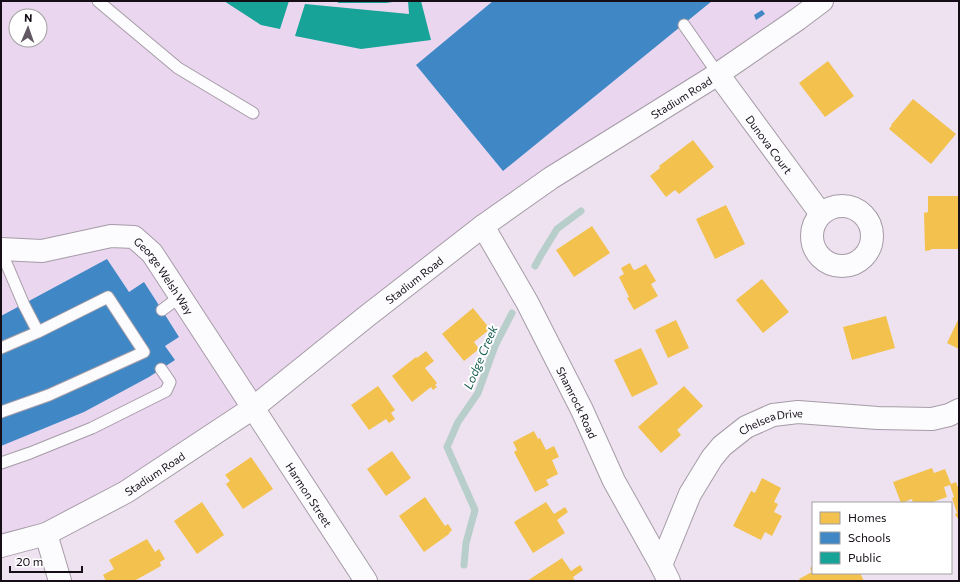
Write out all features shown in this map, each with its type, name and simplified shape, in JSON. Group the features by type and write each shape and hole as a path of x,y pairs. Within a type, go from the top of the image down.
{"street":[{"name":"Stadium Road","path":"1,546 46,534 126,492 253,408 367,316 483,226 555,175 718,74 822,1"},
{"name":"Dunova Court","path":"718,74 821,214"},
{"name":"Shamrock Road","path":"483,226 527,302 582,410 614,480 665,573"},
{"name":"George Welsh Way","path":"1,250 42,251 111,236 134,237 152,253 253,408"},
{"name":"Harmon Street","path":"253,408 366,581"},
{"name":"Chelsea Drive","path":"665,573 690,494 712,458 722,446 746,427 773,416 798,412 878,418 932,419 949,415 959,410"},
{"path":"46,534 60,581"}],"lane":[{"path":"98,1 178,68 254,113"},
{"path":"684,25 718,74"},
{"path":"1,250 24,305 38,332"},
{"path":"162,310 181,296"},
{"path":"1,348 38,332 108,297 144,352 49,395 1,412"},
{"path":"1,462 92,428 166,392 170,382 161,369"}],"shaded area":[{"path":"1,1 829,1 544,179 252,412 1,549"}],"building: Homes":[{"path":"828,61 854,96 825,117 799,83"},
{"path":"913,99 956,134 931,164 889,129"},
{"path":"693,140 714,167 679,194 675,190 666,197 650,176 660,168 659,166"},
{"path":"928,196 958,196 958,249 931,249 925,251 924,213 928,212"},
{"path":"726,205 745,244 715,259 696,219"},
{"path":"592,226 610,253 574,277 556,250"},
{"path":"630,263 635,270 646,264 656,281 651,284 658,296 634,310 627,298 629,297 619,277 624,274 621,268"},
{"path":"762,279 789,312 763,333 736,300"},
{"path":"473,308 490,329 474,342 479,349 464,361 442,334"},
{"path":"886,316 895,348 852,360 843,327"},
{"path":"959,318 959,349 947,343"},
{"path":"676,320 689,348 668,358 655,330"},
{"path":"641,348 658,384 632,397 614,360"},
{"path":"426,351 434,361 425,368 437,383 435,385 437,387 433,390 431,387 412,402 392,376"},
{"path":"378,386 395,410 391,413 395,419 389,423 386,419 369,430 351,405"},
{"path":"684,386 703,406 677,430 681,435 661,453 638,427"},
{"path":"534,431 538,439 540,438 546,450 554,446 559,457 552,460 558,474 546,480 549,485 535,492 514,452 517,450 513,442"},
{"path":"392,451 411,478 386,496 367,469"},
{"path":"251,457 273,489 243,509 226,484 230,481 225,475"},
{"path":"932,468 934,473 945,469 951,484 956,482 959,490 959,517 957,518 955,514 957,513 952,498 954,497 950,485 944,487 947,497 933,502 913,502 912,499 901,502 893,482"},
{"path":"762,478 781,488 774,502 778,504 774,512 782,516 772,536 765,532 761,540 733,526 751,491 755,493"},
{"path":"425,497 445,526 448,524 452,530 449,534 424,552 399,516"},
{"path":"202,502 224,535 197,554 174,521"},
{"path":"546,502 554,514 565,507 568,512 557,520 565,533 533,553 514,522"},
{"path":"147,539 155,552 159,549 165,559 160,562 161,566 134,581 106,581 103,575 114,569 109,560"},
{"path":"562,558 571,571 580,565 583,570 573,577 575,581 527,581"},
{"path":"812,572 812,574 860,574 864,581 800,581 799,579"}],"building: Schools":[{"path":"493,1 712,1 503,171 416,65"},
{"path":"762,10 765,14 756,20 754,15"},
{"path":"107,259 129,292 144,282 179,337 165,346 175,360 149,377 84,412 1,446 1,316"}],"building: Public":[{"path":"224,1 289,1 280,29 261,25"},
{"path":"335,1 393,1 393,2 339,3"},
{"path":"408,1 421,1 431,40 361,49 295,36 305,4 409,14"}],"waterway":[{"name":"Lodge Creek","path":"535,266 557,229 581,211"},
{"name":"Lodge Creek","path":"464,565 466,543 475,510 447,447 458,422 478,393 495,346 512,313"}]}
